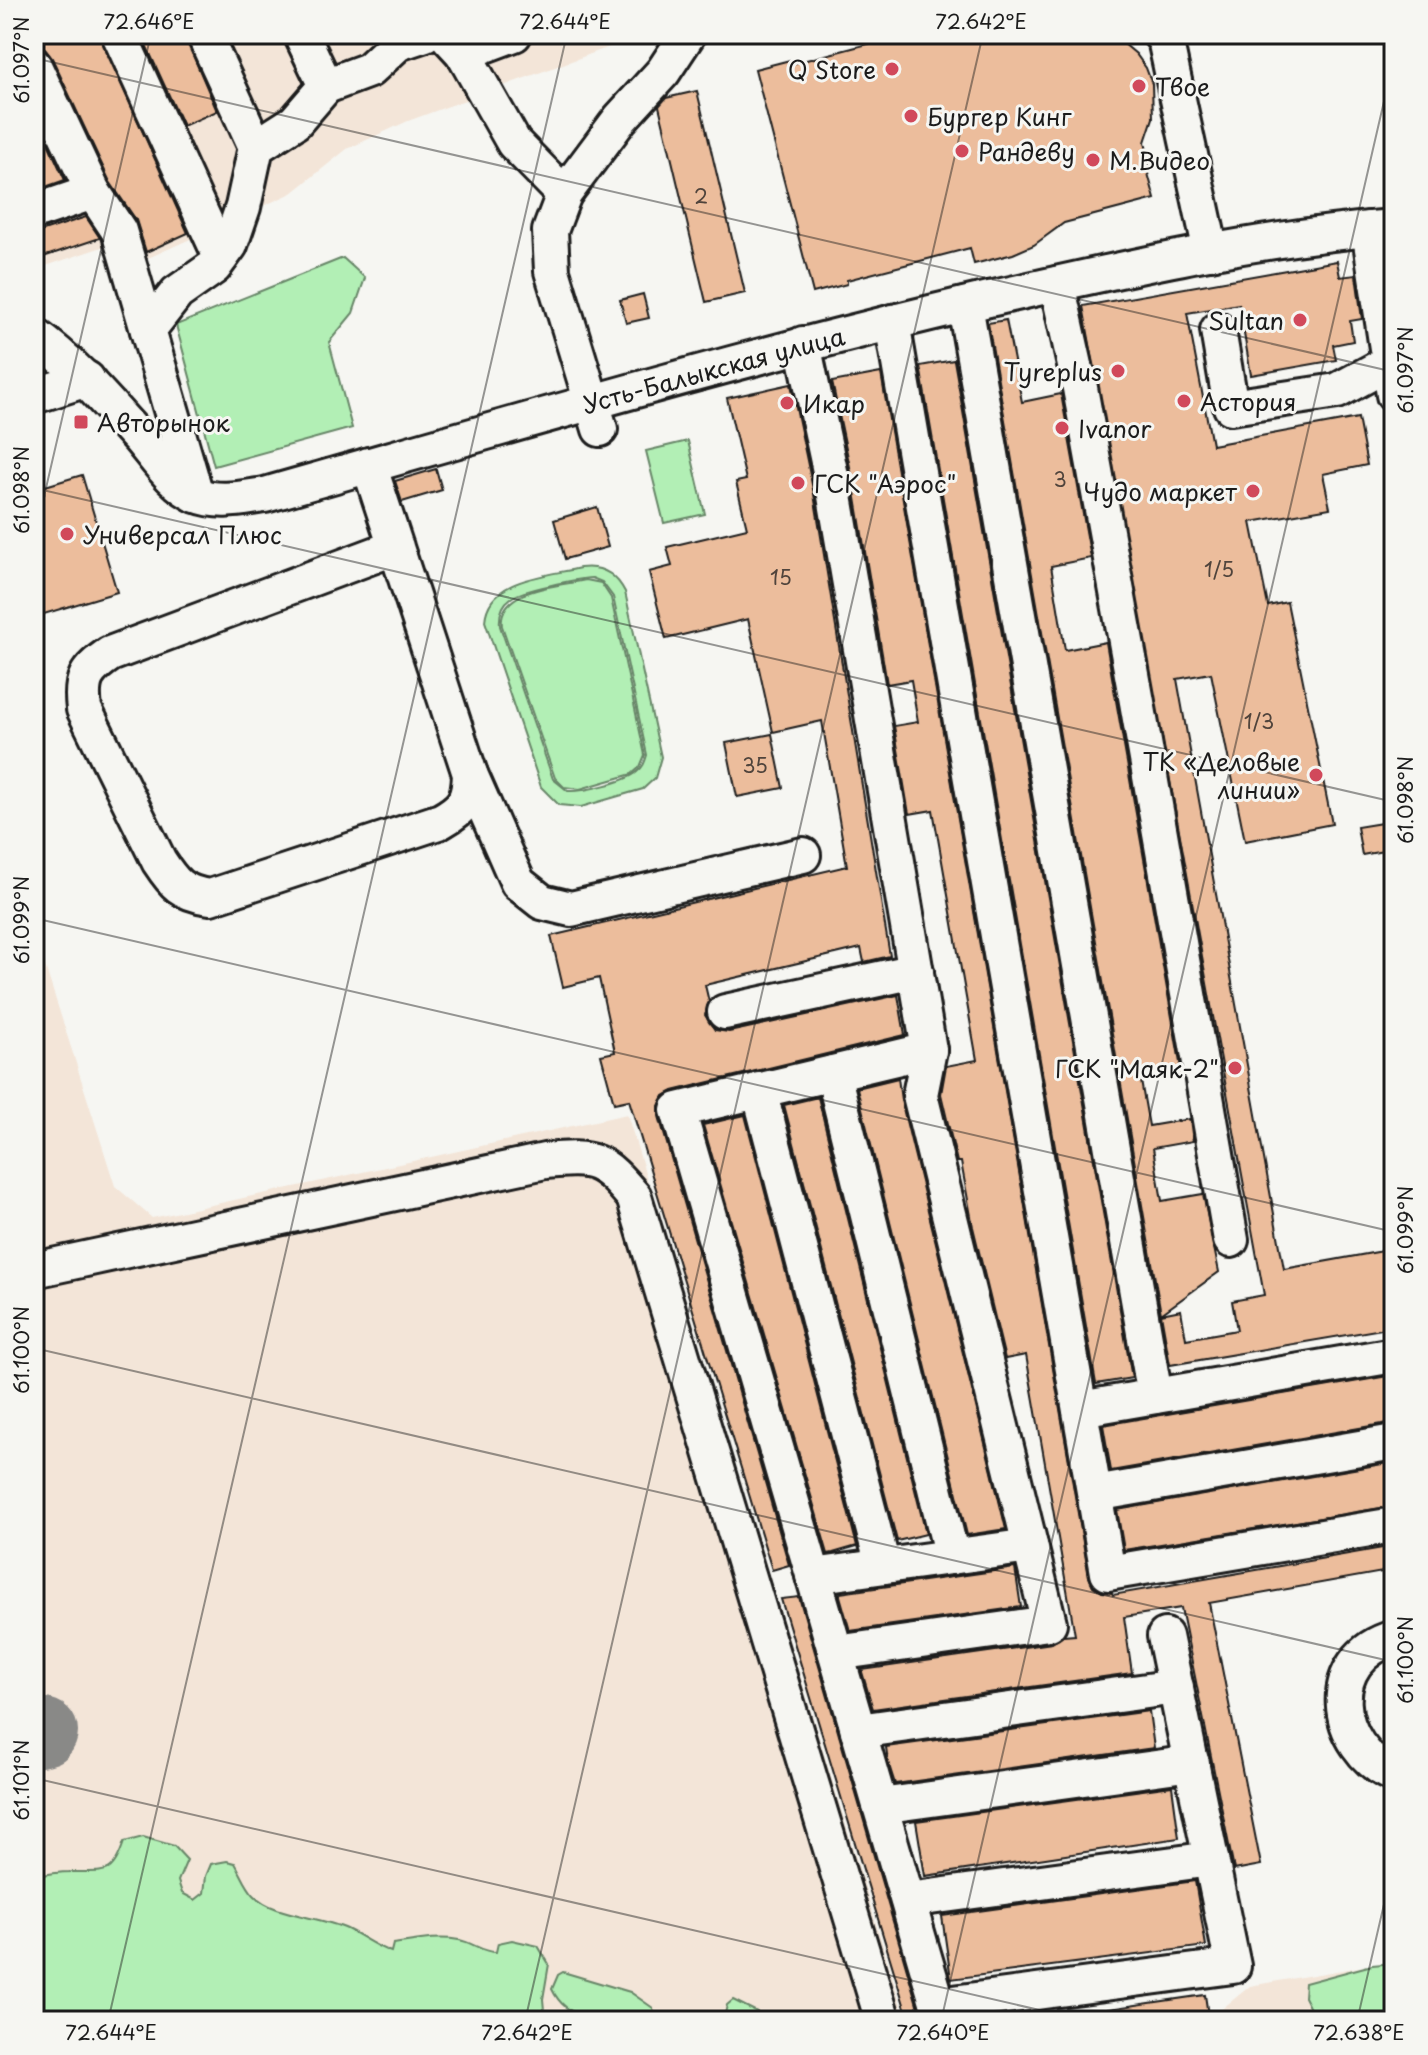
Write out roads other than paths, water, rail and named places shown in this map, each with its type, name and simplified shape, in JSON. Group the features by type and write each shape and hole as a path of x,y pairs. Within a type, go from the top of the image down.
{"street":[{"path":"119,34 221,257"},
{"path":"148,330 177,293 214,267 230,245 243,207 256,147 204,34"},
{"path":"301,34 326,86"},
{"path":"514,34 454,44 514,143 564,194"},
{"path":"595,415 552,271 550,231 564,194 620,119 663,72 688,34"},
{"path":"1160,34 1165,39 1211,252"},
{"path":"256,147 295,122 326,86 369,70 405,37"},
{"path":"34,66 93,192 119,231 196,495"},
{"path":"34,212 93,192"},
{"path":"1382,228 1394,395"},
{"name":"Усть-Балыкская улица","path":"196,495 215,500 265,495 369,465 595,415 803,344 1057,284 1211,252 1342,231 1382,228"},
{"path":"1057,284 1080,388 1132,671 1231,1240"},
{"path":"965,305 1155,1396"},
{"path":"892,322 1108,1573 1394,1525"},
{"path":"1218,330 1231,407 1337,391 1392,360"},
{"path":"34,335 87,379 175,479 196,495"},
{"path":"803,344 834,490 929,1050 920,1095 1049,1623 836,1653"},
{"path":"34,396 87,379"},
{"path":"369,465 470,774 518,883 542,902 571,909 803,855"},
{"path":"396,547 110,654 91,667 82,689 84,709 159,861 173,883 192,895 210,897 441,821 458,812 469,794 470,774"},
{"path":"725,1012 916,971"},
{"path":"929,1050 678,1110 938,2005 1233,1966 1165,1636"},
{"path":"833,1073 952,1557"},
{"path":"759,1090 883,1566"},
{"path":"34,1270 545,1161 582,1157 611,1169 634,1197 883,2021"},
{"path":"1080,1409 1394,1355"},
{"path":"1095,1494 1394,1442"},
{"path":"813,1576 1030,1546"},
{"path":"1394,1638 1366,1652 1352,1669 1343,1692 1343,1716 1354,1741 1370,1761 1394,1775"},
{"path":"858,1731 1176,1687"},
{"path":"880,1806 1192,1763"},
{"path":"908,1900 1211,1859"}],"place":[{"name":"Q Store","path":"892,69"},
{"name":"Твое","path":"1139,86"},
{"name":"Бургер Кинг","path":"911,116"},
{"name":"Рандеву","path":"962,151"},
{"name":"М.Видео","path":"1093,160"},
{"name":"Sultan","path":"1300,320"},
{"name":"Tyreplus","path":"1118,371"},
{"name":"Астория","path":"1184,401"},
{"name":"Икар","path":"787,403"},
{"name":"Авторынок","path":"81,422"},
{"name":"Ivanor","path":"1062,428"},
{"name":"ГСК \"Аэрос\"","path":"798,483"},
{"name":"Чудо маркет","path":"1253,491"},
{"name":"Универсал Плюс","path":"67,534"},
{"name":"ТК «Деловые линии»","path":"1316,775"},
{"name":"ГСК \"Маяк-2\"","path":"1235,1068"}]}
